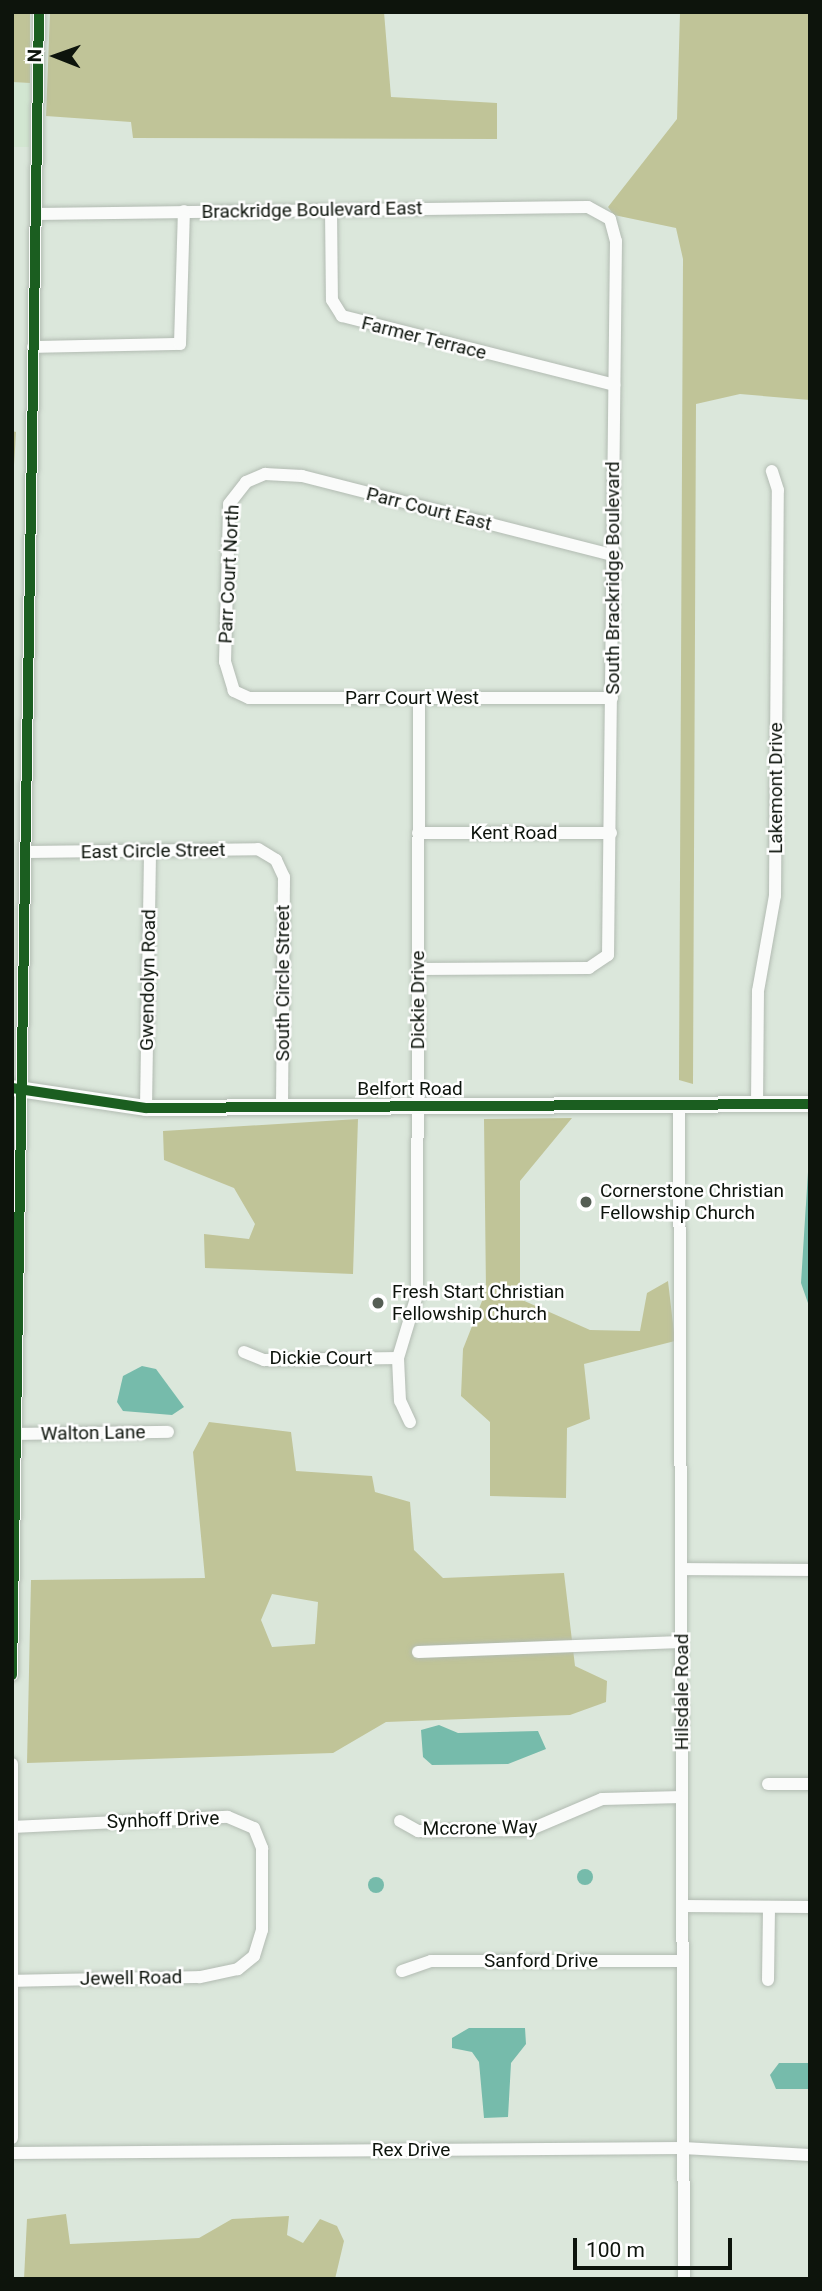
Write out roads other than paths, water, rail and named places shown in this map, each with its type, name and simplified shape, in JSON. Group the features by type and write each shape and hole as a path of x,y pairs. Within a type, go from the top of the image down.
{"street":[{"path":"12,1675 18,1434 17,1090 26,852 39,12"},
{"name":"Brackridge Boulevard East","path":"36,214 588,207"},
{"name":"South Brackridge Boulevard","path":"418,969 589,968 604,962 610,947 614,227 604,212 588,207"},
{"name":"Farmer Terrace","path":"331,210 332,300 342,316 614,385"},
{"path":"33,347 180,344 184,211"},
{"name":"Lakemont Drive","path":"757,1105 758,991 775,896 778,490 772,471"},
{"name":"Parr Court East","path":"246,482 287,473 613,555"},
{"name":"Parr Court North","path":"226,673 228,512 246,482"},
{"name":"Parr Court West","path":"226,673 234,691 249,698 612,698"},
{"name":"Dickie Drive","path":"410,1422 400,1401 398,1358 417,1295 419,698"},
{"path":"12,780 27,780"},
{"name":"Kent Road","path":"418,833 611,833"},
{"name":"East Circle Street","path":"26,852 258,849 276,860"},
{"name":"Gwendolyn Road","path":"146,1108 150,851"},
{"name":"South Circle Street","path":"276,860 284,877 282,1107"},
{"name":"Belfort Road","path":"17,1090 146,1108 810,1104"},
{"name":"Hilsdale Road","path":"679,1105 684,2279"},
{"name":"Dickie Court","path":"244,1352 264,1360 398,1358"},
{"name":"Walton Lane","path":"18,1434 168,1432"},
{"path":"681,1569 810,1570"},
{"path":"418,1652 681,1642"},
{"path":"12,1764 12,2138"},
{"path":"768,1784 810,1784"},
{"name":"Mccrone Way","path":"400,1821 418,1830 528,1830 602,1799 682,1797"},
{"name":"Synhoff Drive","path":"13,1826 244,1821 262,1848 262,1930 246,1964"},
{"path":"683,1906 810,1907"},
{"path":"768,1980 769,1907"},
{"name":"Sanford Drive","path":"402,1971 431,1961 682,1961"},
{"name":"Jewell Road","path":"13,1981 199,1977 246,1964"},
{"name":"Rex Drive","path":"12,2153 683,2148 810,2155"}],"water":[{"path":"810,1140 810,1306 809,1306 801,1283"},
{"path":"142,1366 156,1369 184,1407 172,1415 123,1411 117,1402 123,1376"},
{"path":"439,1725 458,1733 538,1731 546,1749 508,1764 432,1765 423,1757 421,1730"},
{"path":"585,1869 593,1877 585,1885 577,1877"},
{"path":"373,1877 379,1877 384,1885 382,1891 373,1893 368,1888 368,1882"},
{"path":"469,2028 525,2028 526,2044 511,2063 508,2117 484,2118 479,2062 472,2052 452,2048 452,2038"},
{"path":"779,2063 810,2063 810,2089 776,2089 770,2075"}],"place":[{"name":"Cornerstone Christian Fellowship Church","path":"586,1202"},
{"name":"Fresh Start Christian Fellowship Church","path":"378,1303"}]}
